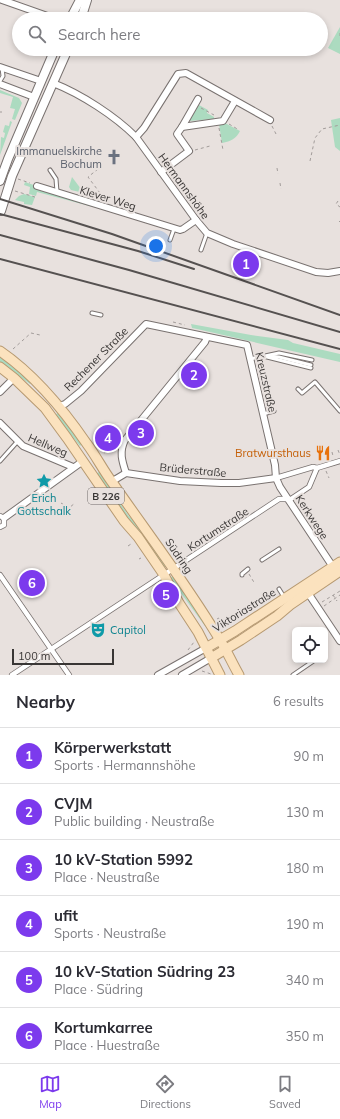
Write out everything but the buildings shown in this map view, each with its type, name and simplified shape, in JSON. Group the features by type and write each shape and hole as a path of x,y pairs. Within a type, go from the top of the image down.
{"main road":[{"path":"74,12 80,0"},
{"path":"83,12 87,0"},
{"path":"0,181 52,56"},
{"path":"1,211 12,176 65,56"},
{"path":"41,81 53,83"},
{"path":"34,97 53,83"},
{"name":"Südring","path":"0,351 30,376 59,406 94,454 111,482 173,569 220,639 239,675"},
{"name":"B 226","path":"0,368 14,378 46,409 124,522 138,537 198,632 217,674"},
{"path":"38,400 52,407 59,406"},
{"path":"83,461 94,454"},
{"name":"Viktoriastraße","path":"206,648 312,580 338,567"},
{"name":"Viktoriastraße","path":"211,658 277,616 308,593 338,567"}],"street":[{"path":"2,0 17,3 39,12"},
{"path":"1,67 41,81"},
{"path":"136,137 144,128 178,74 186,73 270,120"},
{"name":"Hermannshöhe","path":"53,83 78,94 127,128 136,137 207,233 233,244 310,270 328,273 340,272"},
{"path":"0,84 34,97"},
{"path":"161,172 189,151 177,134 198,99"},
{"path":"182,127 223,121 235,101"},
{"name":"Klever Weg","path":"37,186 174,229"},
{"path":"174,229 183,229 196,220"},
{"name":"Kreuzstraße","path":"146,324 247,345 253,358 276,478"},
{"name":"Rechener Straße","path":"59,406 65,404 81,391 146,324"},
{"path":"111,482 126,473 121,455 122,446 125,440 205,342 207,337"},
{"path":"0,392 14,378"},
{"name":"Hellweg","path":"0,423 17,442 23,446 73,467"},
{"path":"0,527 4,525 1,518 83,461"},
{"path":"276,478 340,461"},
{"name":"Kortumstraße","path":"14,675 279,499 291,499 309,487 317,468"},
{"name":"Brüderstraße","path":"126,473 180,480 220,483 239,483 276,478"},
{"name":"Kerkwege","path":"276,478 288,499 338,567"},
{"path":"0,575 69,675"},
{"path":"312,580 308,593 340,641"},
{"path":"118,598 122,603"},
{"name":"Viktoriastraße","path":"158,675 206,648"},
{"name":"Viktoriastraße","path":"182,675 211,658"}],"lane":[{"path":"0,81 3,76 3,69 1,67"},
{"path":"50,170 56,179 57,192"},
{"path":"170,240 174,229"},
{"path":"202,250 207,233"},
{"path":"92,313 101,315"},
{"path":"253,358 279,353 312,360"},
{"path":"263,356 311,367"},
{"path":"298,389 302,393 315,382 340,411"},
{"path":"263,414 274,410"},
{"path":"0,461 17,442"},
{"path":"262,560 279,549"},
{"path":"241,575 248,570"},
{"path":"279,589 285,598"},
{"path":"293,675 311,663"}],"path":[{"path":"270,120 276,134"},
{"path":"218,122 223,150"},
{"path":"310,161 315,138 322,129 340,126"},
{"path":"189,151 210,146"},
{"path":"277,168 278,174"},
{"path":"98,169 88,177 100,193"},
{"path":"12,176 37,186"},
{"path":"280,183 281,189"},
{"path":"8,189 35,197"},
{"path":"338,201 336,204 340,207"},
{"path":"171,322 180,323"},
{"path":"13,349 31,333 40,335"},
{"path":"338,450 340,456"},
{"path":"61,503 69,508 75,503"},
{"path":"248,570 255,584"},
{"path":"320,603 340,591"},
{"path":"333,595 337,601"},
{"path":"325,605 340,595"},
{"path":"215,621 219,618 224,623 230,623 234,628"},
{"path":"184,654 192,646 194,641"},
{"path":"202,671 213,675 217,674"}],"green space":[{"path":"340,27 340,54 328,48"},
{"path":"0,90 19,98 22,103 15,120 12,119 15,109 10,108 13,97 0,93"},
{"path":"199,105 208,110 207,113 214,117 214,119 189,121"},
{"path":"340,118 340,151 335,147 331,120"},
{"path":"10,121 12,122 0,155 1,137 4,138 5,133 3,132 5,125 9,126"},
{"path":"225,123 240,131 233,139 222,143 219,124"},
{"path":"72,177 84,193 71,190 69,187"},
{"path":"25,182 97,208 37,192 36,196 29,194 30,187 24,185"},
{"path":"24,194 35,197 32,205 24,204 24,202 15,200"},
{"path":"191,324 288,340 293,343 340,354 340,362 192,328"},
{"path":"0,357 32,382 30,384 0,363"},
{"path":"59,412 84,442 80,446 55,415"},
{"path":"99,472 128,515 141,529 166,566 163,568 127,521 96,474"},
{"path":"173,576 207,624 205,626 170,578"}],"railway":[{"path":"0,199 112,234 340,315"},
{"path":"0,214 138,251 194,269"},
{"path":"0,235 129,270 340,332"},
{"path":"0,259 340,349"}],"place":[{"name":"Immanuelskirche Bochum","path":"114,157"},
{"name":"Körperwerkstatt","path":"246,264"},
{"name":"CVJM","path":"194,375"},
{"name":"10 kV-Station 5992","path":"141,433"},
{"name":"ufit","path":"108,438"},
{"name":"Bratwursthaus","path":"323,453"},
{"name":"Erich Gottschalk","path":"44,481"},
{"name":"Kortumkarree","path":"32,583"},
{"name":"10 kV-Station Südring 23","path":"166,595"},
{"name":"Capitol","path":"98,630"}]}
